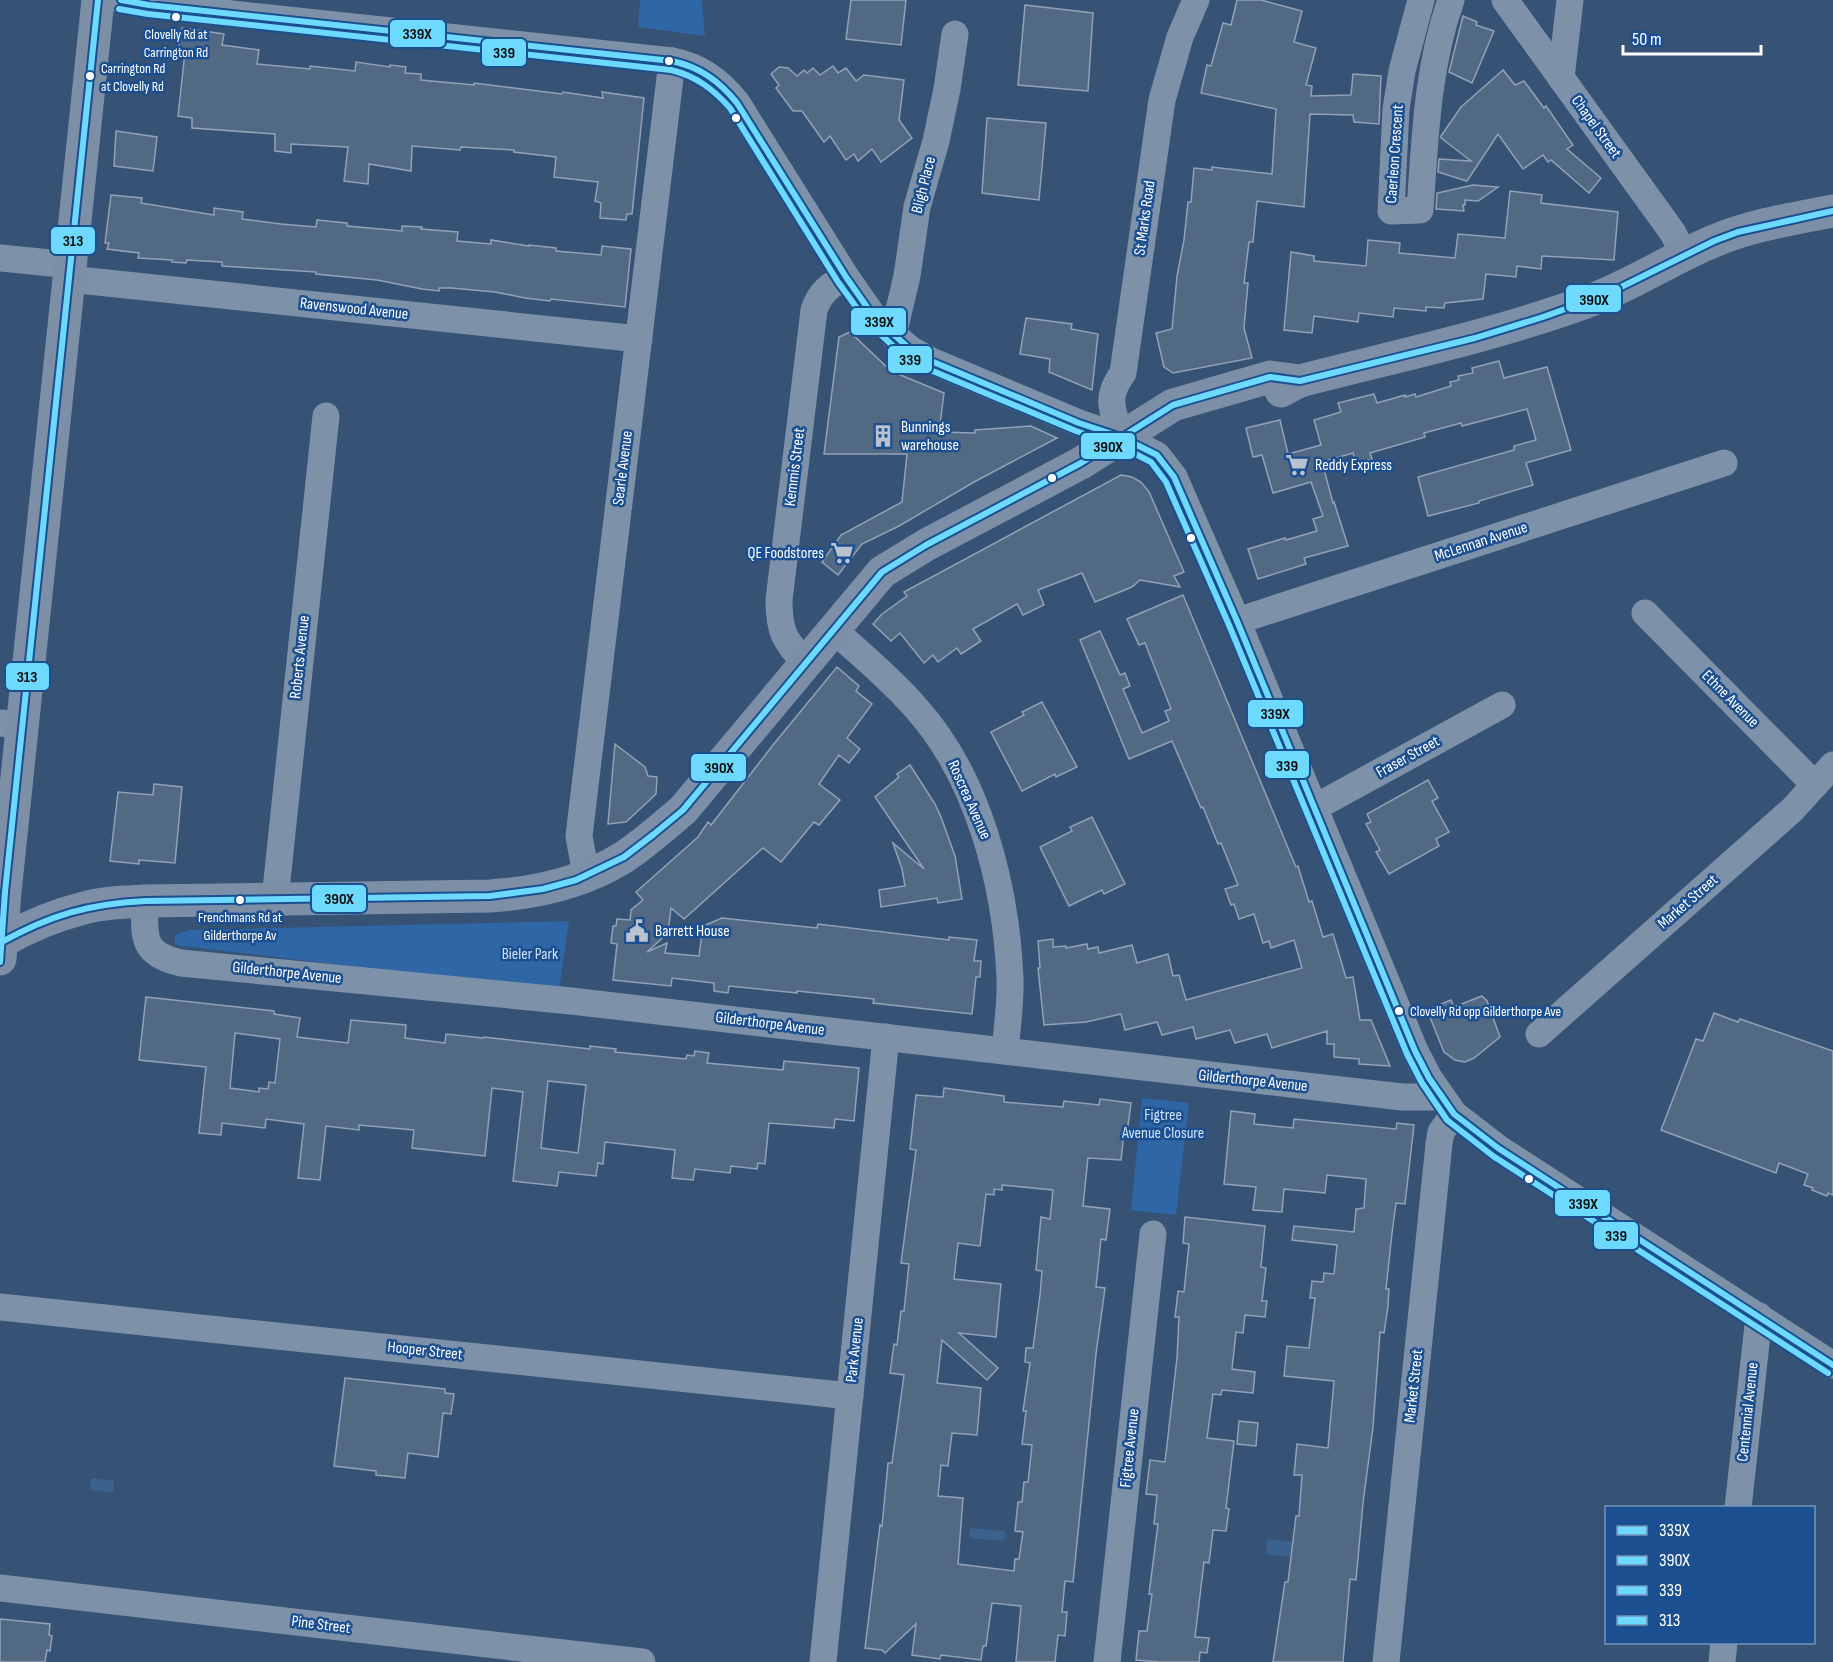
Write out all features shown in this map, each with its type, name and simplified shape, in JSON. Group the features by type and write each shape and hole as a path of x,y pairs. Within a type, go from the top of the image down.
{"main road":[{"path":"0,949 11,724 70,272 98,0"},
{"path":"0,949 32,926 84,908 109,903 520,894 550,888 586,875 622,858 648,840 683,810 882,572 926,545 1081,463 1121,437 1180,423 1203,414 1274,395 1300,381 1475,338 1544,317 1607,294 1684,255 1738,232 1833,211"}],"street":[{"path":"121,0 686,63 703,71 725,88 737,103 846,277 874,317 893,335 910,349 932,361 1079,423 1121,437 1157,455 1174,477 1237,621 1415,1051 1448,1106 1497,1148 1833,1365"},
{"name":"St Marks Road","path":"1121,437 1111,401 1114,386 1123,373 1162,100 1180,37 1196,0"},
{"name":"Caerleon Crescent","path":"1421,0 1402,71 1396,110 1391,211 1420,210 1427,109 1439,34 1451,0"},
{"name":"Chapel Street","path":"1505,0 1672,233 1684,255"},
{"path":"1561,78 1570,0"},
{"name":"Bligh Place","path":"893,335 907,276 917,207 936,141 947,89 955,34"},
{"name":"Searle Avenue","path":"586,875 579,836 672,61"},
{"name":"Ravenswood Avenue","path":"0,258 70,272 639,339"},
{"name":"Kemmis Street","path":"805,663 786,641 779,616 780,600 814,310 824,291 832,283 846,277"},
{"name":"Roberts Avenue","path":"275,899 326,416"},
{"name":"McLennan Avenue","path":"1237,621 1725,463"},
{"name":"Ethne Avenue","path":"1645,613 1815,785"},
{"name":"Roscrea Avenue","path":"833,630 917,708 949,756 976,810 988,840 1006,930 1010,981 1005,1051"},
{"name":"Fraser Street","path":"1314,808 1502,705"},
{"name":"Market Street","path":"1539,1034 1792,810 1833,765"},
{"name":"Gilderthorpe Avenue","path":"145,901 145,929 147,941 153,952 163,959 181,963 571,1001 1390,1096 1448,1106"},
{"name":"Park Avenue","path":"824,1662 886,1038"},
{"name":"Market Street","path":"1386,1662 1439,1144 1448,1106"},
{"name":"Figtree Avenue","path":"1107,1662 1153,1234"},
{"name":"Hooper Street","path":"0,1307 850,1395"},
{"name":"Centennial Avenue","path":"1738,1506 1759,1316"},
{"name":"Pine Street","path":"0,1588 642,1662"},
{"path":"1722,1662 1724,1644"}],"green space":[{"path":"640,0 702,0 705,36 638,27"},
{"name":"Bieler Park","path":"569,921 559,991 175,945 175,935 189,930"},
{"name":"Figtree Avenue Closure","path":"1142,1098 1189,1103 1176,1215 1131,1210"}],"shaded area":[{"path":"91,1478 114,1481 113,1493 90,1490"},
{"path":"970,1528 1005,1531 1004,1541 969,1538"},
{"path":"1267,1539 1292,1542 1290,1557 1266,1554"}],"building":[{"path":"851,0 906,0 901,45 846,39"},
{"path":"1237,0 1261,0 1302,11 1294,42 1316,48 1306,85 1312,86 1311,96 1351,95 1353,74 1381,76 1379,124 1354,122 1353,115 1310,114 1304,207 1257,201 1253,242 1249,242 1244,283 1248,283 1244,328 1252,358 1173,373 1164,367 1156,333 1172,329 1177,276 1188,202 1191,202 1194,168 1212,170 1212,167 1272,174 1276,109 1201,93 1207,65 1211,66 1223,23 1231,25"},
{"path":"1025,5 1093,13 1088,91 1018,85"},
{"path":"1463,16 1477,22 1476,25 1494,31 1472,83 1449,72"},
{"path":"182,28 224,34 222,45 259,50 257,64 355,71 356,62 406,67 405,73 421,74 421,80 474,85 474,83 603,98 602,92 644,98 632,214 627,214 626,220 600,218 601,203 595,201 598,182 554,177 556,157 514,152 514,150 461,147 460,150 412,146 411,171 369,164 368,184 344,181 348,147 291,144 291,153 275,151 275,134 192,128 192,118 178,116 185,52 178,51"},
{"path":"833,66 838,73 846,68 856,81 864,75 904,80 899,120 912,138 881,162 872,149 858,161 854,154 846,160 830,136 824,142 802,111 793,111 776,88 779,85 771,74 779,67 788,68 797,76 804,70 807,73 813,68 820,75"},
{"path":"1503,70 1515,85 1524,81 1544,108 1546,106 1573,145 1567,149 1601,178 1589,193 1551,160 1548,162 1543,155 1523,169 1498,134 1467,181 1438,172 1439,159 1471,161 1441,136 1461,107"},
{"path":"987,118 1046,123 1039,200 982,193"},
{"path":"116,131 157,137 153,171 114,166"},
{"path":"1473,185 1498,187 1478,201 1465,200 1464,211 1436,209 1437,193"},
{"path":"1510,191 1542,195 1541,203 1618,212 1614,260 1542,256 1541,269 1517,266 1516,277 1486,274 1483,299 1445,303 1444,308 1426,307 1426,311 1394,308 1393,317 1359,313 1358,322 1314,316 1312,333 1284,330 1291,252 1314,256 1314,261 1366,266 1368,240 1400,243 1399,253 1455,258 1458,234 1505,238"},
{"path":"111,195 142,198 141,203 214,215 214,208 243,212 242,219 281,224 316,227 317,220 347,223 347,226 402,231 402,226 422,227 421,229 458,232 457,241 491,244 491,240 556,248 556,251 601,255 602,246 631,249 625,307 551,299 550,301 451,288 439,288 439,291 377,280 316,274 316,272 222,266 222,262 187,260 186,263 138,258 139,253 107,249 109,243 105,243"},
{"path":"1026,318 1072,324 1071,329 1098,334 1092,390 1049,372 1050,359 1020,354"},
{"name":"Bunnings warehouse","path":"850,332 891,371 944,393 939,432 975,433 975,430 1031,426 1057,438 974,482 899,526 862,544 838,575 822,562 841,535 902,502 907,454 824,454 839,337"},
{"path":"1499,361 1504,378 1547,367 1571,450 1526,463 1533,485 1479,501 1479,503 1428,516 1418,477 1514,450 1514,446 1536,440 1527,409 1462,426 1461,423 1424,433 1425,437 1370,453 1372,459 1356,464 1353,453 1322,462 1348,546 1304,558 1306,564 1258,579 1248,549 1317,531 1313,519 1323,516 1311,482 1273,493 1262,455 1253,457 1246,428 1280,420 1288,454 1321,445 1314,420 1341,412 1338,403 1374,394 1377,403 1405,395 1405,397 1415,394 1416,397 1451,386 1450,382 1459,380 1458,376 1473,373 1472,368"},
{"path":"1121,475 1141,482 1149,492 1184,572 1174,576 1180,587 1140,580 1132,587 1095,602 1082,573 1038,590 1044,605 1023,615 1017,604 973,629 981,641 961,654 957,648 938,662 933,655 924,663 900,633 891,641 873,624 882,614 907,596 904,592"},
{"path":"1183,595 1296,867 1298,866 1323,937 1333,934 1346,978 1353,977 1360,1020 1371,1020 1390,1066 1359,1064 1359,1059 1334,1057 1334,1044 1327,1044 1327,1031 1272,1048 1267,1034 1235,1043 1230,1030 1196,1039 1193,1027 1162,1035 1157,1022 1125,1030 1121,1014 1086,1022 1044,1025 1038,968 1040,968 1038,941 1053,939 1053,947 1066,946 1066,948 1087,944 1088,949 1098,947 1099,953 1132,945 1137,963 1168,954 1173,976 1179,975 1186,1000 1302,968 1294,940 1271,948 1269,941 1263,943 1254,914 1239,919 1234,904 1231,905 1225,889 1238,885 1221,843 1218,844 1172,741 1129,759 1080,640 1100,631 1120,675 1125,673 1130,686 1123,689 1142,733 1169,721 1165,711 1171,709 1145,643 1139,645 1127,619"},
{"path":"837,667 859,686 856,691 872,704 847,738 860,749 849,763 839,755 819,784 840,800 819,825 814,822 781,862 763,848 684,919 671,908 668,933 647,952 667,943 665,953 699,956 703,926 722,918 817,928 818,924 949,940 949,937 977,940 974,961 981,961 980,977 976,977 972,1014 873,1003 874,999 797,991 797,993 729,986 728,993 714,991 714,983 672,978 671,986 613,980 617,944 611,943 613,926 616,926 617,919 630,920 631,910 643,900 636,892 698,837 708,822 711,825"},
{"path":"1042,702 1077,767 1056,777 1055,774 1022,791 991,732 1024,715 1022,712"},
{"path":"615,744 645,767 648,776 657,777 656,794 626,822 608,824"},
{"path":"910,765 941,817 955,856 962,899 938,903 937,898 881,907 879,890 905,886 893,843 924,869 875,797 899,777 897,774"},
{"path":"1428,780 1438,798 1432,801 1449,832 1436,839 1439,846 1389,874 1376,852 1380,850 1366,824 1371,822 1367,814"},
{"path":"154,784 182,787 175,863 139,860 139,864 110,861 118,792 153,795"},
{"path":"1092,817 1125,884 1104,894 1102,890 1069,906 1040,847 1072,831 1070,827"},
{"path":"1482,996 1487,1001 1500,1037 1474,1058 1465,1062 1455,1060 1444,1052 1427,1010 1451,1000 1454,1007"},
{"path":"146,997 274,1011 274,1014 300,1018 297,1037 348,1043 351,1020 406,1025 405,1038 445,1043 446,1034 590,1049 590,1046 616,1049 615,1052 686,1059 687,1055 694,1056 695,1051 709,1053 707,1063 783,1070 784,1061 859,1068 854,1121 835,1119 834,1128 769,1123 765,1164 758,1163 757,1169 731,1166 730,1173 695,1169 693,1180 672,1178 675,1150 605,1142 603,1164 598,1163 596,1176 559,1172 557,1186 513,1181 523,1092 492,1088 485,1156 412,1148 414,1130 359,1125 359,1130 326,1126 320,1180 298,1178 304,1124 266,1119 265,1128 222,1123 221,1135 199,1133 206,1067 139,1060","holes":["235,1033 280,1039 275,1083 269,1082 268,1089 259,1088 259,1092 230,1088","548,1081 586,1085 578,1153 541,1148"]},
{"path":"1714,1013 1738,1022 1740,1019 1833,1051 1833,1195 1828,1193 1827,1196 1812,1190 1813,1188 1804,1185 1808,1174 1779,1163 1776,1173 1661,1130 1696,1039 1703,1041"},
{"path":"944,1088 1004,1096 1004,1102 1063,1107 1064,1101 1099,1105 1100,1099 1131,1103 1127,1133 1124,1132 1121,1160 1088,1158 1083,1206 1110,1209 1106,1240 1101,1239 1096,1287 1105,1288 1096,1354 1073,1582 1065,1581 1062,1612 1067,1612 1065,1636 1058,1635 1055,1662 1016,1662 1021,1606 992,1603 986,1646 983,1646 981,1660 941,1655 940,1659 912,1655 916,1624 885,1653 882,1650 865,1648 880,1525 882,1526 888,1463 892,1463 904,1375 890,1373 894,1344 897,1345 901,1311 904,1311 909,1264 901,1263 916,1150 910,1149 916,1095 943,1097","holes":["1002,1185 1053,1190 1050,1219 1041,1217 1036,1270 1042,1271 1040,1295 1033,1348 1026,1348 1025,1362 1030,1363 1023,1411 1026,1411 1022,1444 1032,1445 1028,1482 1024,1482 1022,1502 1018,1502 1015,1531 1023,1532 1019,1559 1015,1559 1014,1571 958,1564 963,1498 938,1496 941,1465 948,1466 952,1433 977,1435 981,1388 937,1383 942,1340 987,1380 998,1368 959,1333 996,1337 1001,1284 954,1279 958,1243 980,1246 986,1194 994,1195 994,1189 1002,1190"]},
{"path":"1231,1111 1255,1114 1254,1124 1293,1128 1294,1119 1396,1129 1397,1123 1414,1125 1405,1204 1396,1203 1392,1233 1386,1289 1389,1289 1388,1306 1384,1333 1380,1332 1373,1427 1356,1580 1350,1579 1343,1662 1273,1662 1285,1582 1288,1582 1296,1516 1299,1516 1302,1475 1294,1475 1297,1444 1328,1448 1334,1381 1284,1376 1287,1346 1309,1348 1315,1298 1310,1298 1312,1281 1323,1282 1324,1273 1334,1274 1337,1245 1292,1240 1294,1226 1354,1232 1356,1209 1364,1208 1366,1179 1327,1175 1325,1193 1284,1189 1282,1212 1253,1210 1256,1187 1224,1184"},
{"path":"1185,1217 1265,1226 1261,1267 1266,1268 1262,1301 1267,1301 1265,1317 1245,1315 1243,1333 1236,1332 1232,1369 1255,1372 1253,1393 1222,1390 1221,1395 1213,1394 1207,1438 1234,1441 1226,1508 1229,1509 1226,1531 1213,1530 1209,1563 1204,1562 1195,1637 1209,1638 1207,1653 1200,1652 1199,1662 1159,1662 1136,1660 1139,1631 1147,1631 1152,1594 1149,1594 1158,1524 1154,1524 1157,1495 1146,1494 1150,1460 1165,1462 1177,1358 1179,1317 1175,1317 1178,1291 1184,1292 1189,1244 1183,1243"},
{"path":"345,1378 445,1389 445,1393 454,1394 451,1414 443,1413 438,1457 408,1453 405,1478 376,1475 376,1471 334,1466"},
{"path":"1239,1421 1258,1423 1256,1446 1237,1444"},
{"path":"0,1619 50,1624 49,1635 52,1636 50,1651 47,1650 45,1662 0,1662"}],"transit line":[{"name":"313","path":"0,962 5,892 98,0"},
{"name":"339X","path":"121,0 149,5 672,61 700,71 716,82 737,103 846,277 874,317 910,349 931,361 1079,423 1121,437 1157,455 1174,477 1237,621 1415,1051 1429,1078 1454,1114 1498,1148 1833,1365"},
{"name":"339","path":"119,9 671,70 688,76 710,89 730,108 838,282 867,322 904,356 928,369 1076,431 1118,445 1151,462 1166,482 1229,625 1407,1054 1422,1083 1447,1120 1493,1156 1828,1373"},
{"name":"390X","path":"0,943 53,918 105,905 145,901 490,896 543,889 576,880 624,857 683,810 882,572 926,545 1081,463 1173,405 1270,377 1300,381 1475,338 1607,294 1714,241 1738,232 1833,211"}],"place":[{"name":"Clovelly Rd at Carrington Rd","path":"176,17"},
{"name":"Carrington Rd at Clovelly Rd","path":"90,76"},
{"name":"Bunnings warehouse","path":"883,436"},
{"name":"Reddy Express","path":"1297,465"},
{"name":"QE Foodstores","path":"842,553"},
{"name":"Frenchmans Rd at Gilderthorpe Av","path":"240,900"},
{"name":"Barrett House","path":"637,931"},
{"name":"Clovelly Rd opp Gilderthorpe Ave","path":"1399,1011"}]}
